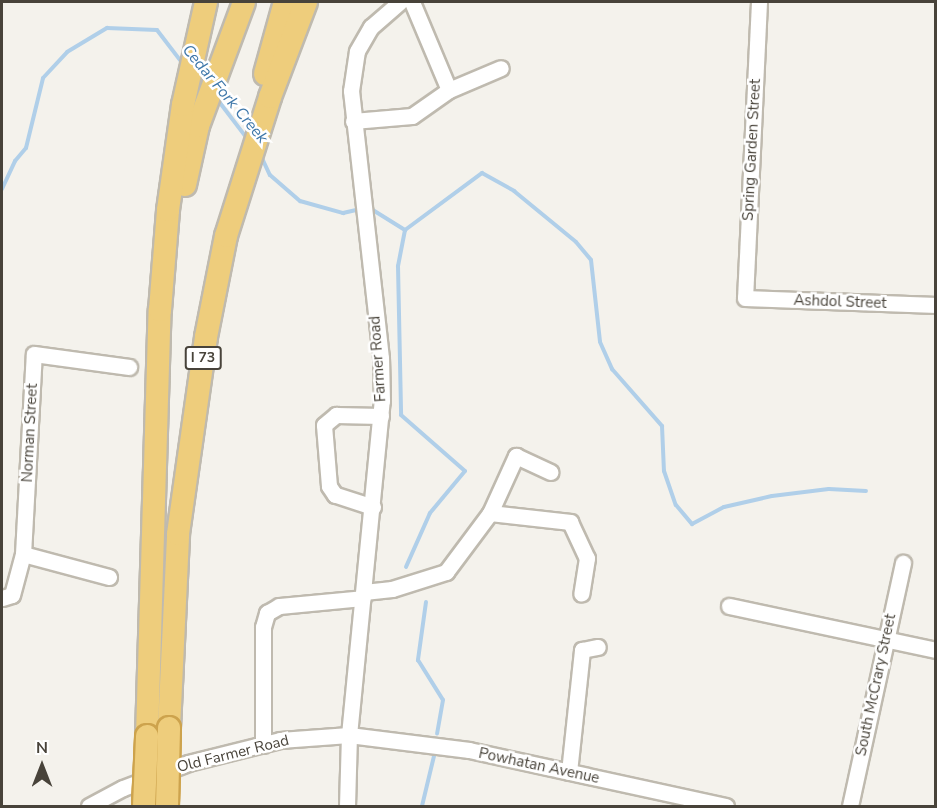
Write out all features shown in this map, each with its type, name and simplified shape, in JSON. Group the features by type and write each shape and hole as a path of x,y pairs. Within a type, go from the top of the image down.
{"highway":[{"path":"144,807 160,310 168,210 180,128 206,2"},
{"path":"160,310 198,126 244,2"},
{"path":"226,236 285,2"},
{"name":"I 73","path":"167,807 169,728 185,468 226,236 270,97 306,2"}],"street":[{"path":"412,2 449,90"},
{"name":"Spring Garden Street","path":"745,298 759,2"},
{"name":"Farmer Road","path":"347,807 349,735 381,416 381,358 351,92 357,51 371,27 393,3"},
{"path":"353,121 411,116 449,90 501,68"},
{"name":"Ashdol Street","path":"745,298 936,305"},
{"name":"Norman Street","path":"2,598 12,596 23,554 34,354 129,367"},
{"path":"373,507 335,495 329,486 324,425 336,415 381,416"},
{"path":"262,744 263,627 267,613 288,604 364,595 392,589 446,572 490,513 516,456 550,471"},
{"path":"490,513 570,522 587,558 581,594"},
{"path":"23,554 109,578"},
{"name":"South McCrary Street","path":"850,807 903,563"},
{"path":"729,606 936,650"},
{"path":"568,772 582,650 597,646"},
{"name":"Old Farmer Road","path":"89,807 123,788 188,763 262,744 349,735"},
{"name":"Powhatan Avenue","path":"349,735 418,741 726,807"}],"waterway":[{"name":"Cedar Fork Creek","path":"2,189 15,161 26,148 43,78 67,52 107,28 157,30 183,64"},
{"name":"Cedar Fork Creek","path":"217,99 249,141"},
{"name":"Cedar Fork Creek","path":"261,156 270,175 300,201 343,213 361,209"},
{"name":"Cedar Fork Creek","path":"368,207 405,230 482,173 514,191 576,242 591,260 600,342 612,369 662,426 664,471 676,505 692,524 724,507 772,496 829,489 866,491"},
{"path":"405,230 398,266 401,415 465,471 430,513 406,567"},
{"path":"426,602 418,660 443,700 437,733"},
{"path":"422,806 434,756"}]}
